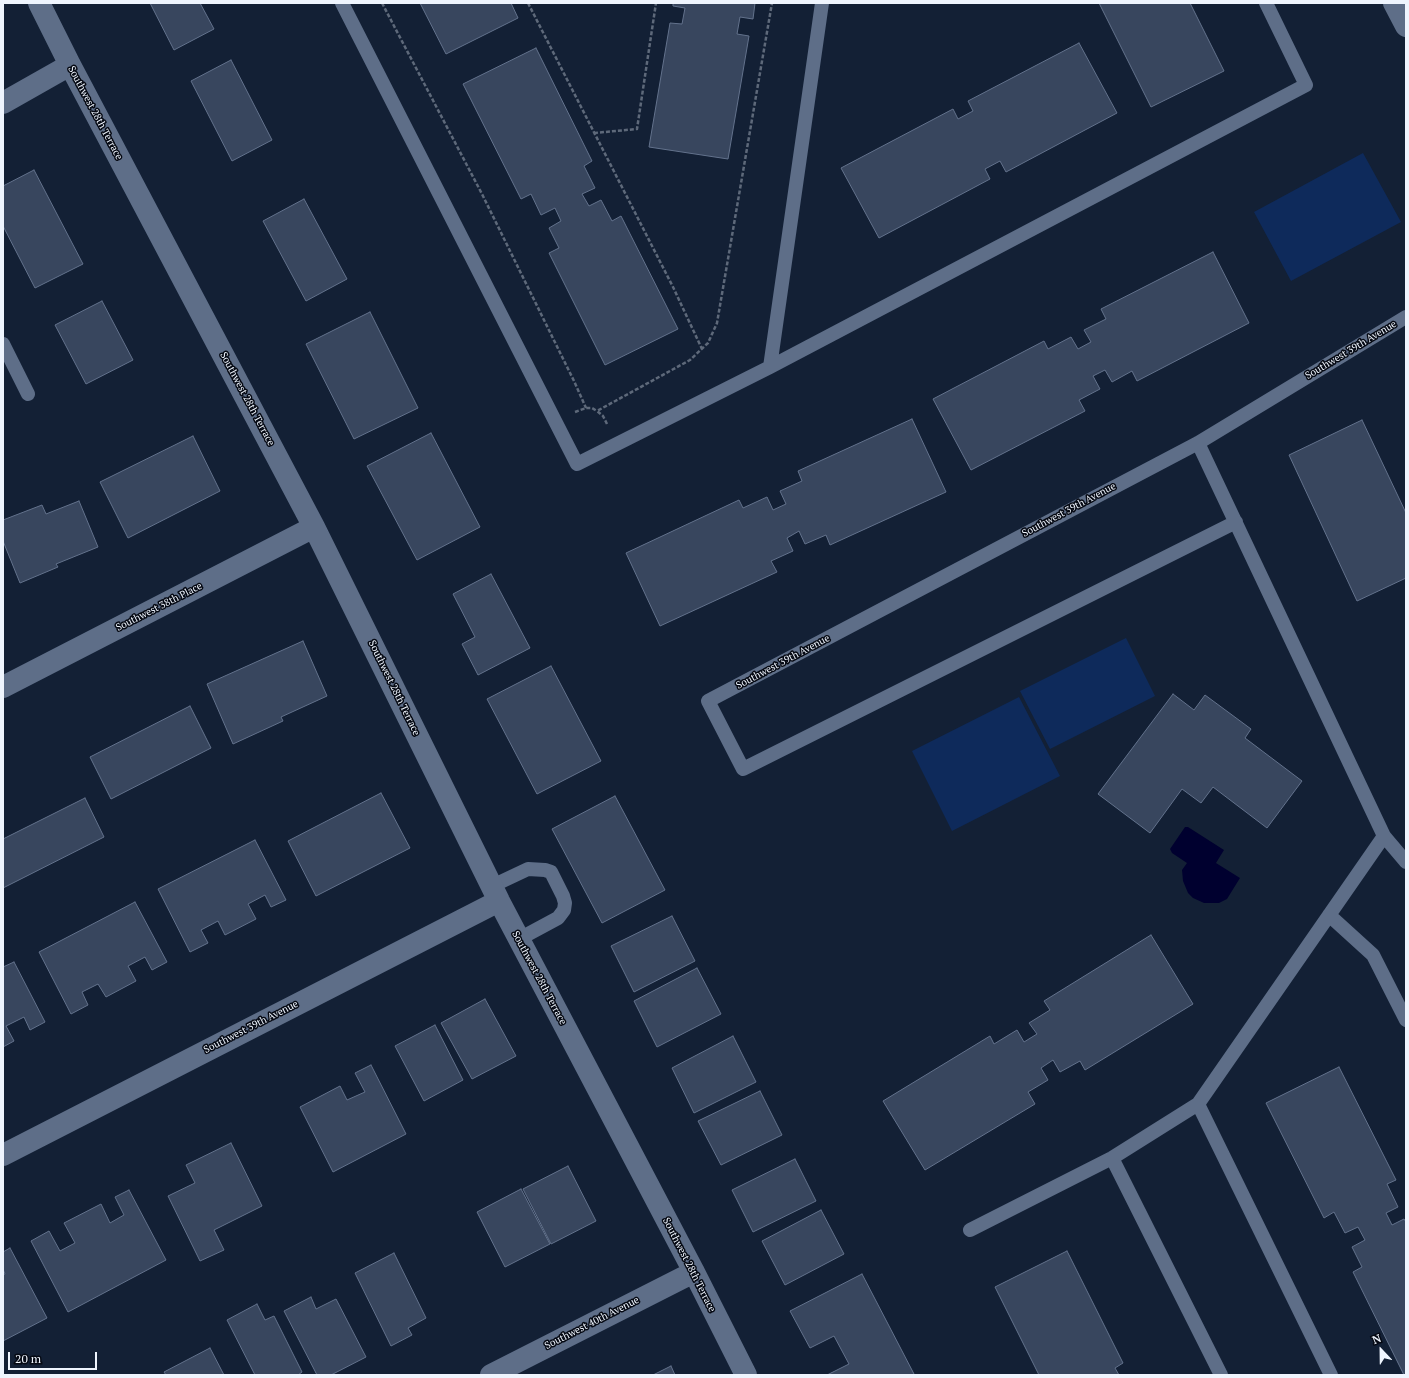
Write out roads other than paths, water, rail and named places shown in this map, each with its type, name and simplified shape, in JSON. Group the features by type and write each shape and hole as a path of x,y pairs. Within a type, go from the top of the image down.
{"street":[{"name":"Southwest 28th Terrace","path":"38,3 314,526 495,893 694,1272 746,1375"},
{"path":"1394,3 1406,26"},
{"path":"3,103 70,65"},
{"name":"Southwest 38th Place","path":"3,688 314,526"},
{"name":"Southwest 39th Avenue","path":"3,1155 495,893"},
{"name":"Southwest 40th Avenue","path":"491,1375 694,1272"}],"lane":[{"path":"342,3 577,464 770,367 1306,85 1266,3"},
{"path":"770,367 822,3"},
{"name":"Southwest 39th Avenue","path":"1236,522 743,769 708,701 1198,443 1405,320"},
{"path":"3,344 28,394"},
{"path":"1198,443 1384,836 1406,862"},
{"path":"970,1230 1112,1158 1198,1104 1384,836"},
{"path":"495,893 528,869 536,868 551,872 565,903 564,910 558,918 519,939"},
{"path":"1329,915 1373,955 1406,1020"},
{"path":"1198,1104 1330,1375"},
{"path":"1112,1158 1221,1375"}]}
